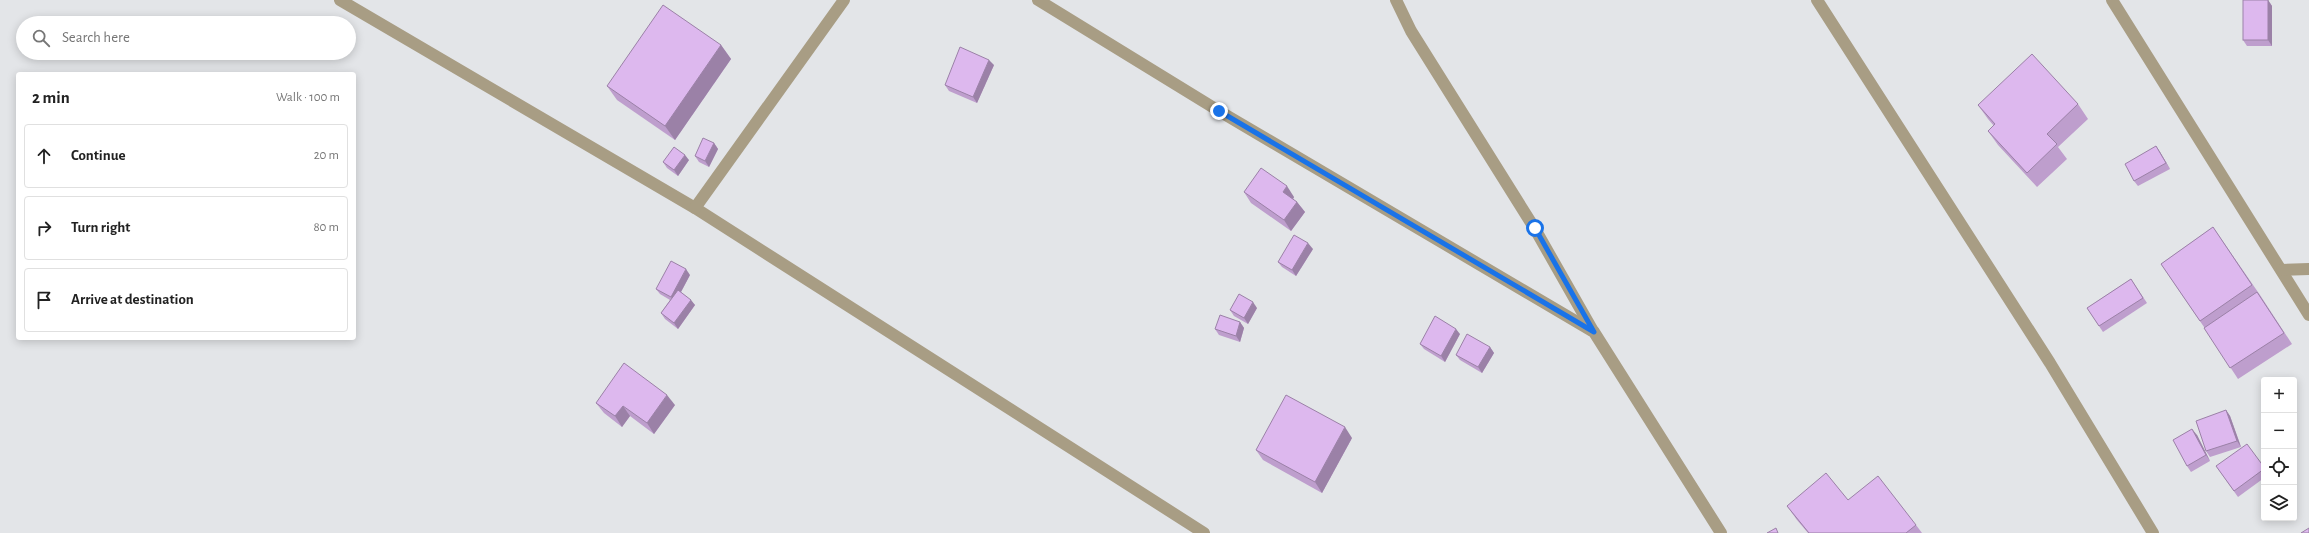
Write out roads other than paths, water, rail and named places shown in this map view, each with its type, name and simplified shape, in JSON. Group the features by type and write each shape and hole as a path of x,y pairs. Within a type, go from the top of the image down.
{"street":[{"path":"340,0 695,208 1204,533"},
{"path":"695,208 844,0"},
{"path":"1038,0 1219,111 1594,332"},
{"path":"1396,0 1412,30 1535,228 1594,332 1721,533"},
{"path":"1817,0 2050,363 2153,533"},
{"path":"2112,0 2309,315"},
{"path":"2282,270 2309,269"}]}
